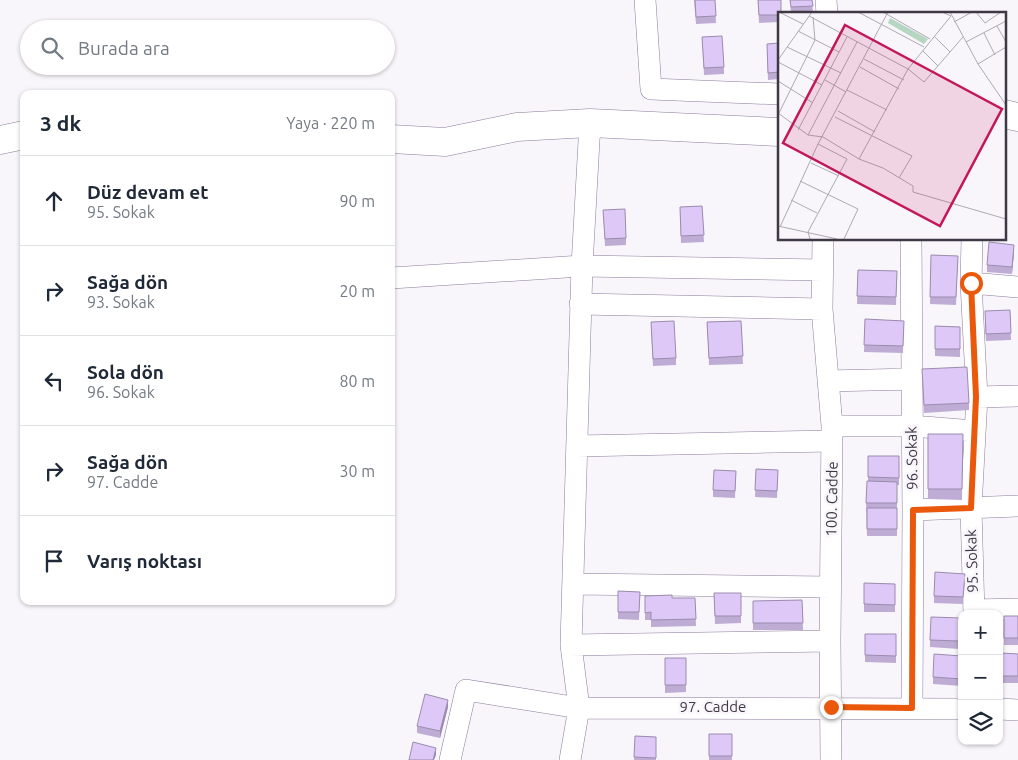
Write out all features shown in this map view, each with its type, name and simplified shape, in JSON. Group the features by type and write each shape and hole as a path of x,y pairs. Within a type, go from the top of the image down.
{"street":[{"path":"645,0 651,89 778,94"},
{"path":"395,139 445,142 517,127 590,123 778,132"},
{"path":"570,760 579,708 571,645 580,304 590,123"},
{"path":"0,140 20,136"},
{"name":"100. Cadde","path":"823,240 822,309 832,433 830,587 831,760"},
{"name":"96. Sokak","path":"911,240 912,708"},
{"name":"95. Sokak","path":"972,240 971,283 976,397 971,508 974,610"},
{"path":"395,278 582,266 822,270"},
{"path":"971,283 1018,287"},
{"path":"580,304 822,309"},
{"path":"828,381 912,379"},
{"path":"976,397 1018,396"},
{"path":"576,446 832,433 912,426 974,431"},
{"path":"913,510 1018,506"},
{"path":"573,584 830,587"},
{"path":"1003,610 1018,609"},
{"path":"571,645 830,641"},
{"name":"97. Cadde","path":"450,760 466,690 579,708 831,707 958,709"},
{"path":"1003,710 1018,710"}],"building":[{"path":"695,0 715,0 716,16 696,17"},
{"path":"758,0 781,0 781,12 778,12 778,15 759,15"},
{"path":"790,0 812,0 813,6 791,7"},
{"path":"722,36 724,67 704,68 702,37"},
{"path":"778,43 778,72 768,73 767,44"},
{"path":"702,206 704,235 681,236 680,207"},
{"path":"625,209 626,238 605,239 603,210"},
{"path":"989,242 1014,245 1012,267 987,265"},
{"path":"931,255 958,256 956,297 930,297"},
{"path":"858,270 897,271 896,297 857,296"},
{"path":"1010,310 1011,333 986,334 985,311"},
{"path":"865,319 904,321 903,346 864,345"},
{"path":"674,321 676,358 653,359 651,322"},
{"path":"741,321 743,356 709,358 707,322"},
{"path":"935,326 960,327 960,349 935,349"},
{"path":"967,367 969,403 924,405 922,369"},
{"path":"928,434 963,434 962,489 928,489"},
{"path":"868,456 899,456 899,478 868,477"},
{"path":"756,469 778,470 777,491 755,490"},
{"path":"714,470 736,471 735,491 713,490"},
{"path":"867,481 897,482 897,503 866,503"},
{"path":"867,508 897,508 897,529 867,529"},
{"path":"935,572 965,574 963,597 934,596"},
{"path":"864,583 895,584 895,605 864,604"},
{"path":"618,591 640,592 639,612 618,612"},
{"path":"714,593 741,593 741,616 715,616"},
{"path":"672,595 672,598 695,598 696,619 651,620 651,612 645,613 645,596"},
{"path":"802,600 803,623 753,623 753,601"},
{"path":"1004,616 1018,616 1018,638 1004,638"},
{"path":"931,617 958,618 958,641 930,640"},
{"path":"865,634 896,634 896,656 865,655"},
{"path":"1003,653 1018,654 1018,676 1003,676"},
{"path":"934,654 958,656 958,679 933,677"},
{"path":"665,658 686,658 686,685 665,685"},
{"path":"425,694 448,700 440,731 417,726"},
{"path":"709,734 732,734 732,756 709,756"},
{"path":"635,736 656,737 656,758 634,757"},
{"path":"413,742 436,748 433,760 409,760"}],"route":[{"path":"831,707 912,708 913,510 971,508 976,397 971,283"}]}
